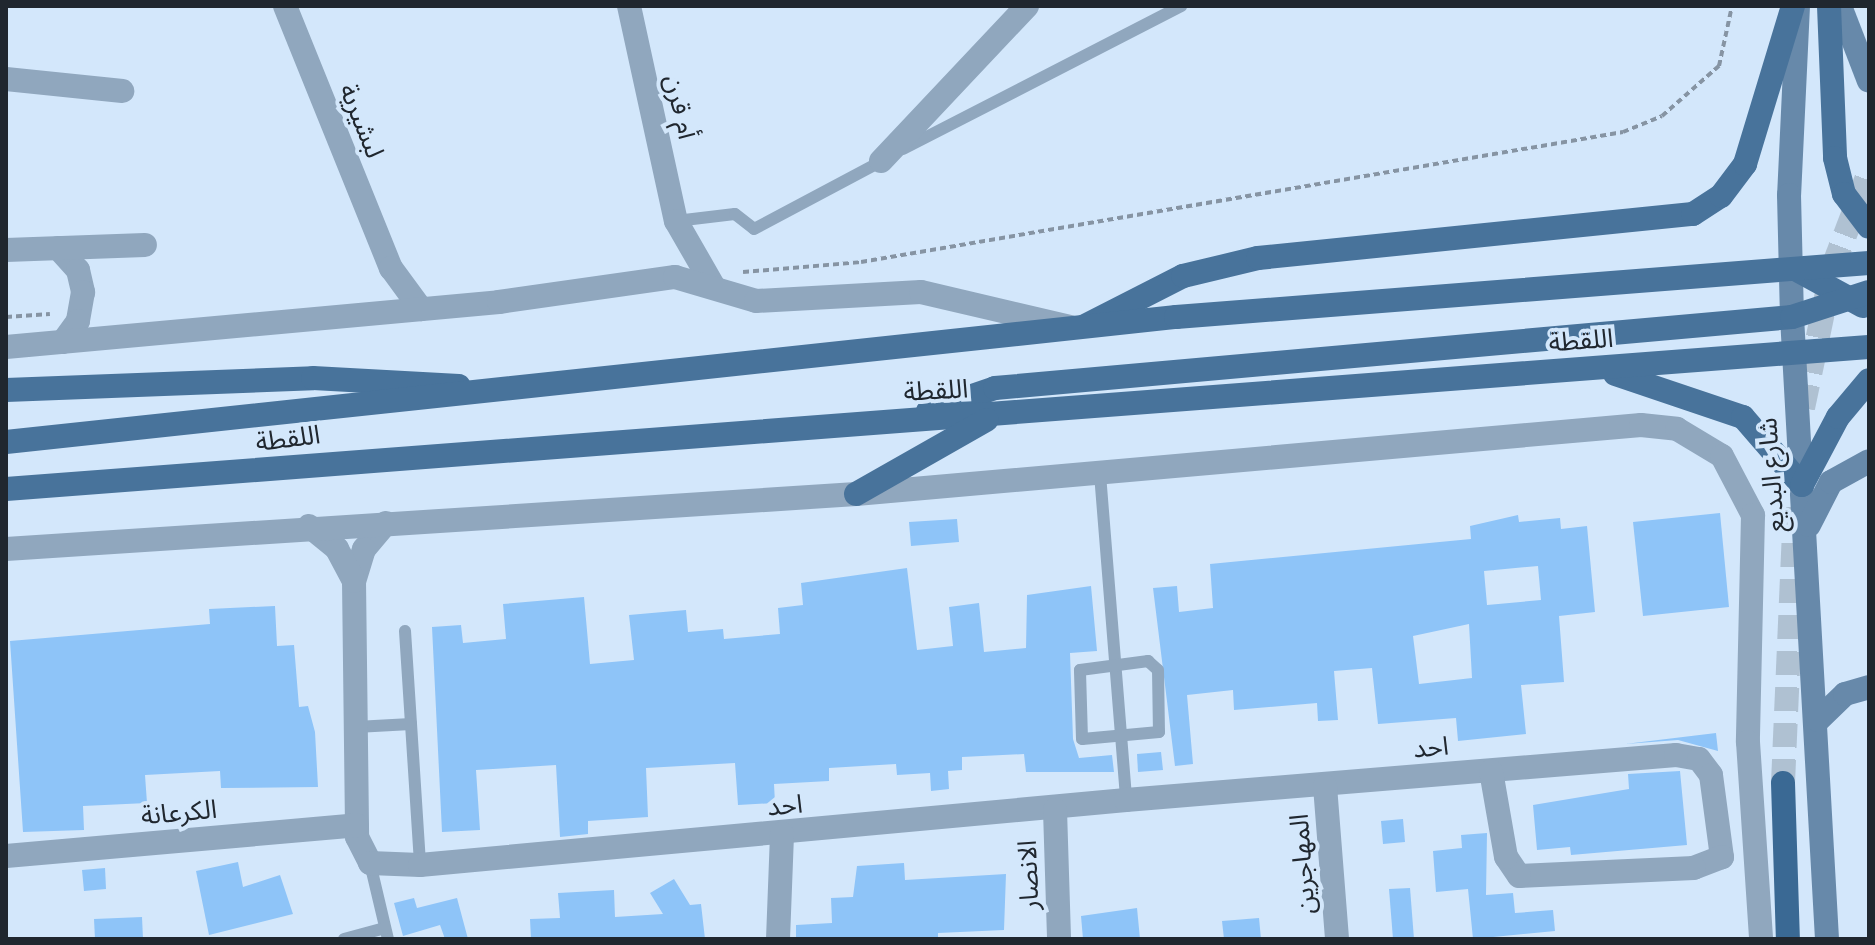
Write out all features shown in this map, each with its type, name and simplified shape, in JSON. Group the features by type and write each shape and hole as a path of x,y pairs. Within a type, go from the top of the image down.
{"highway":[{"path":"1783,783 1788,939"}],"main road":[{"name":"شارع البديع","path":"1796,6 1791,267 1793,353 1818,720 1827,939"},
{"path":"1080,329 1159,286 1258,258 1693,214 1721,196 1745,164 1796,6"},
{"path":"1829,6 1835,158 1844,194 1869,227"},
{"path":"1840,6 1869,81"},
{"name":"اللقطة","path":"6,442 1080,329 1791,267 1869,263"},
{"path":"1791,267 1865,301"},
{"path":"899,421 995,388 1792,317 1865,301"},
{"name":"اللقطة","path":"6,489 1869,347"},
{"path":"1589,368 1701,397 1743,417 1802,485 1838,417 1869,380"},
{"path":"6,390 313,378 509,390"},
{"path":"856,494 993,416"},
{"path":"1805,539 1831,482 1869,461"},
{"path":"1818,720 1845,694 1869,687"}],"street":[{"name":"لبشيرية","path":"285,6 386,256 421,309"},
{"name":"أم قرن","path":"629,6 676,221 718,292"},
{"path":"881,161 1027,6"},
{"path":"6,79 122,91"},
{"name":"أم قرن","path":"642,281 672,250 676,221"},
{"path":"6,250 145,245"},
{"path":"58,248 78,270 96,314 116,337"},
{"path":"63,342 78,321 101,248"},
{"path":"371,314 386,256"},
{"name":"اللقطة","path":"6,347 371,314 642,281 690,279 718,292 771,301 921,292 1080,329"},
{"name":"شارع البديع","path":"1100,474 1641,425 1677,429 1717,451 1742,484 1753,515 1748,742 1761,939"},
{"path":"6,549 309,526 856,494 1100,474"},
{"path":"370,863 358,847 354,581 364,549 386,523"},
{"path":"309,526 337,549 354,581"},
{"name":"احد","path":"370,863 420,865 1055,810 1126,800 1491,771 1699,759 1720,803 1722,857 1694,868 1519,876 1508,865 1491,771"},
{"name":"المهاجرين","path":"1325,786 1337,939"},
{"name":"الانصار","path":"1055,810 1059,939"},
{"name":"الكرعانة","path":"6,856 357,825"},
{"path":"778,939 782,834"}],"lane":[{"path":"676,221 735,214 754,229 1001,92 1181,6"},
{"path":"1100,474 1126,800"},
{"path":"405,631 420,865"},
{"path":"1148,661 1158,670 1159,732 1122,739 1085,741 1079,733 1077,674 1116,665 1148,661"},
{"path":"356,727 411,724"},
{"path":"344,939 386,934 370,863"}],"path":[{"path":"726,266 754,273 861,262 1623,132 1662,116 1719,66 1732,6"},
{"path":"6,317 50,314"}],"building":[{"path":"1720,513 1729,607 1643,616 1633,522"},
{"path":"1518,515 1519,522 1560,518 1561,529 1587,526 1595,612 1559,616 1564,682 1521,685 1526,734 1458,741 1456,718 1378,724 1372,668 1334,671 1338,720 1318,721 1317,703 1234,710 1233,690 1187,695 1193,764 1175,766 1153,588 1177,586 1179,612 1213,608 1210,564 1471,539 1470,526","holes":["1538,566 1541,600 1487,605 1484,571","1469,624 1472,678 1419,684 1413,636"]},
{"path":"957,519 959,542 911,546 909,522"},
{"path":"907,568 917,650 953,646 949,607 979,603 984,652 1026,648 1027,595 1091,586 1097,651 1070,653 1073,739 1079,758 1112,755 1114,772 1026,772 1024,754 962,757 962,770 948,771 949,789 931,791 930,773 897,775 896,764 829,768 829,781 774,784 775,803 738,805 735,763 646,768 648,817 588,821 588,834 560,837 556,765 476,770 480,830 442,832 432,627 461,625 463,643 506,639 503,604 584,597 590,664 634,660 629,615 686,610 688,632 723,629 724,639 780,634 778,608 803,605 801,583"},
{"path":"275,606 277,646 294,645 299,707 308,706 315,732 318,787 221,788 220,771 145,775 147,803 83,806 84,830 23,832 10,641 210,624 209,609"},
{"path":"1716,733 1718,751 1678,740 1625,744"},
{"path":"1161,752 1163,770 1138,772 1137,754"},
{"path":"1680,771 1687,845 1571,855 1570,847 1537,850 1533,805 1629,789 1628,774"},
{"path":"1403,819 1405,842 1383,844 1381,821"},
{"path":"1487,833 1486,895 1513,893 1515,913 1553,910 1555,931 1473,939 1468,889 1436,892 1433,851 1462,848 1461,835"},
{"path":"238,862 243,887 280,875 293,914 209,935 196,871"},
{"path":"904,863 905,880 1006,874 1004,930 938,933 938,939 796,939 796,925 832,923 831,898 853,897 857,866"},
{"path":"105,868 106,889 84,891 82,870"},
{"path":"674,879 690,905 701,904 705,939 531,939 530,919 560,918 558,893 614,890 615,917 663,914 650,893"},
{"path":"1410,888 1414,939 1393,939 1389,889"},
{"path":"414,898 417,908 457,898 468,939 445,939 440,925 403,936 394,903"},
{"path":"1137,908 1140,939 1083,939 1081,916"},
{"path":"142,917 143,939 95,939 94,919"},
{"path":"1259,918 1261,939 1224,939 1222,921"}],"tunnel":[{"path":"1803,408 1832,269 1869,172"},
{"path":"1783,783 1795,504"}]}
